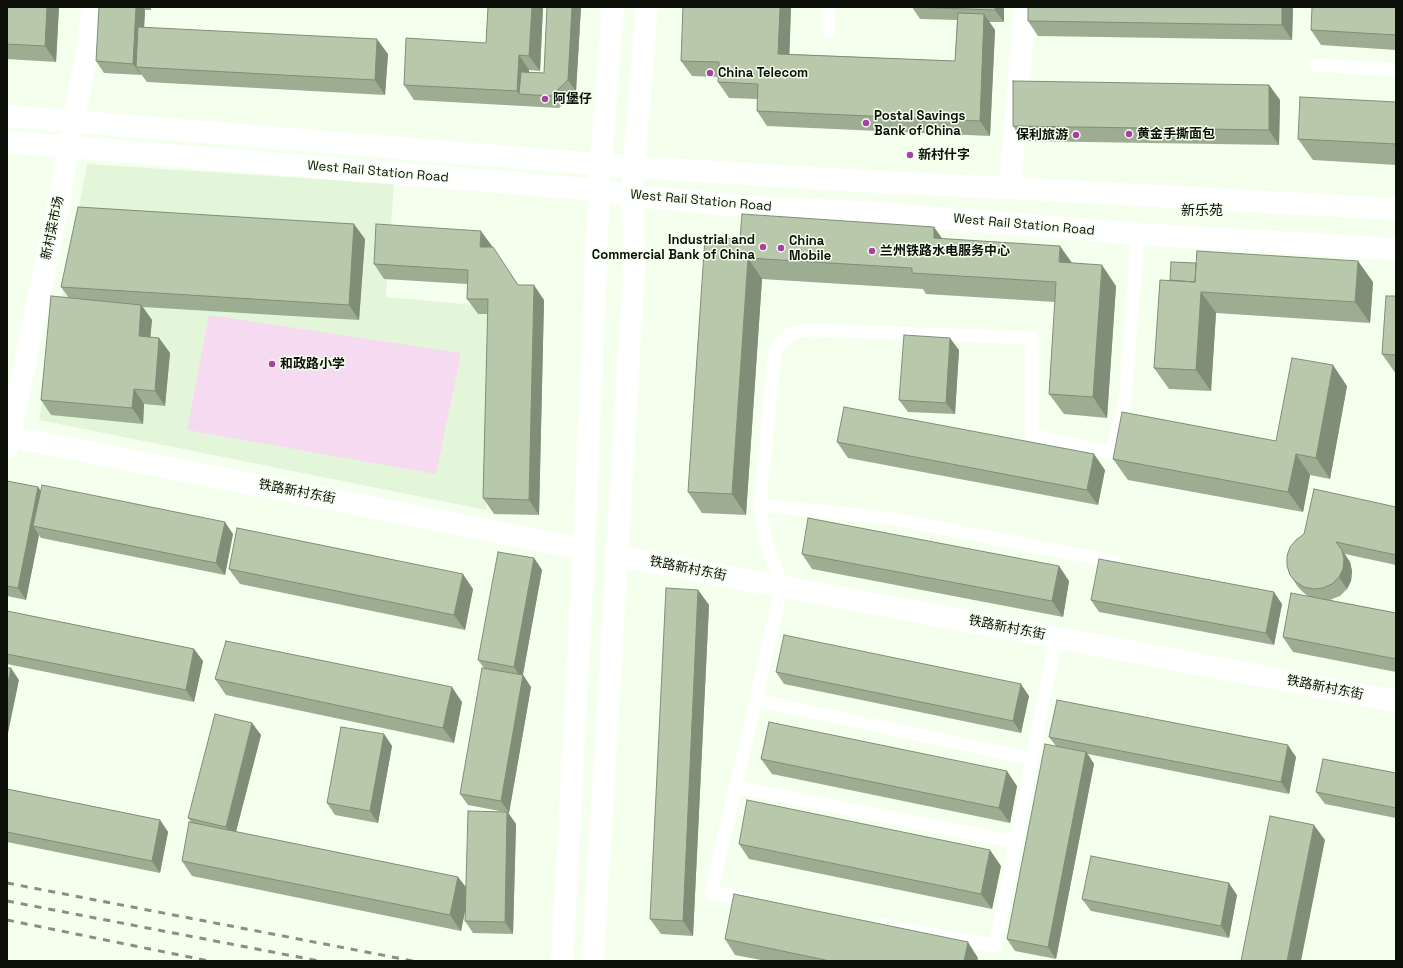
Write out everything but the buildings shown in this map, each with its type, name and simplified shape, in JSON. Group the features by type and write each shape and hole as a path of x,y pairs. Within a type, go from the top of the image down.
{"street":[{"name":"新村菜市场","path":"8,440 60,196 68,147 87,53 93,7"},
{"path":"562,961 584,549 600,165 613,7"},
{"path":"593,961 634,272 634,167 647,7"},
{"path":"1010,188 1025,7"},
{"name":"West Rail Station Road","path":"7,116 600,165 859,181 1396,209"},
{"name":"West Rail Station Road","path":"7,142 599,190 633,196 754,207 878,213 1138,234 1396,249"},
{"name":"铁路新村东街","path":"8,440 584,549"},
{"name":"铁路新村东街","path":"618,556 1396,701"}],"lane":[{"path":"829,7 829,32"},
{"path":"1315,64 1396,70"},
{"path":"765,903 711,893 782,586 765,539 760,505 775,351 781,342 789,336 799,331 810,330 1032,338 1032,435 1111,453 1125,402 1138,234"},
{"path":"760,505 895,519 1127,564"},
{"path":"872,923 995,946 1056,638"},
{"path":"756,700 1032,759"},
{"path":"736,787 1016,842"}],"shaded area":[{"name":"和政路小学","path":"87,164 394,184 386,297 497,307 486,510 39,420"},
{"path":"209,315 461,353 436,474 187,430"}],"railway":[{"path":"7,883 413,961"},
{"path":"7,901 319,961"},
{"path":"7,920 209,961"}],"place":[{"name":"China Telecom","path":"710,73"},
{"name":"阿堡仔","path":"545,99"},
{"name":"Postal Savings Bank of China","path":"866,123"},
{"name":"黄金手撕面包","path":"1129,134"},
{"name":"保利旅游","path":"1076,135"},
{"name":"新村什字","path":"910,155"},
{"name":"Industrial and Commercial Bank of China","path":"763,247"},
{"name":"China Mobile","path":"781,248"},
{"name":"兰州铁路水电服务中心","path":"872,251"},
{"name":"和政路小学","path":"272,364"}],"district":[{"name":"新乐苑","path":"1202,211"}]}
